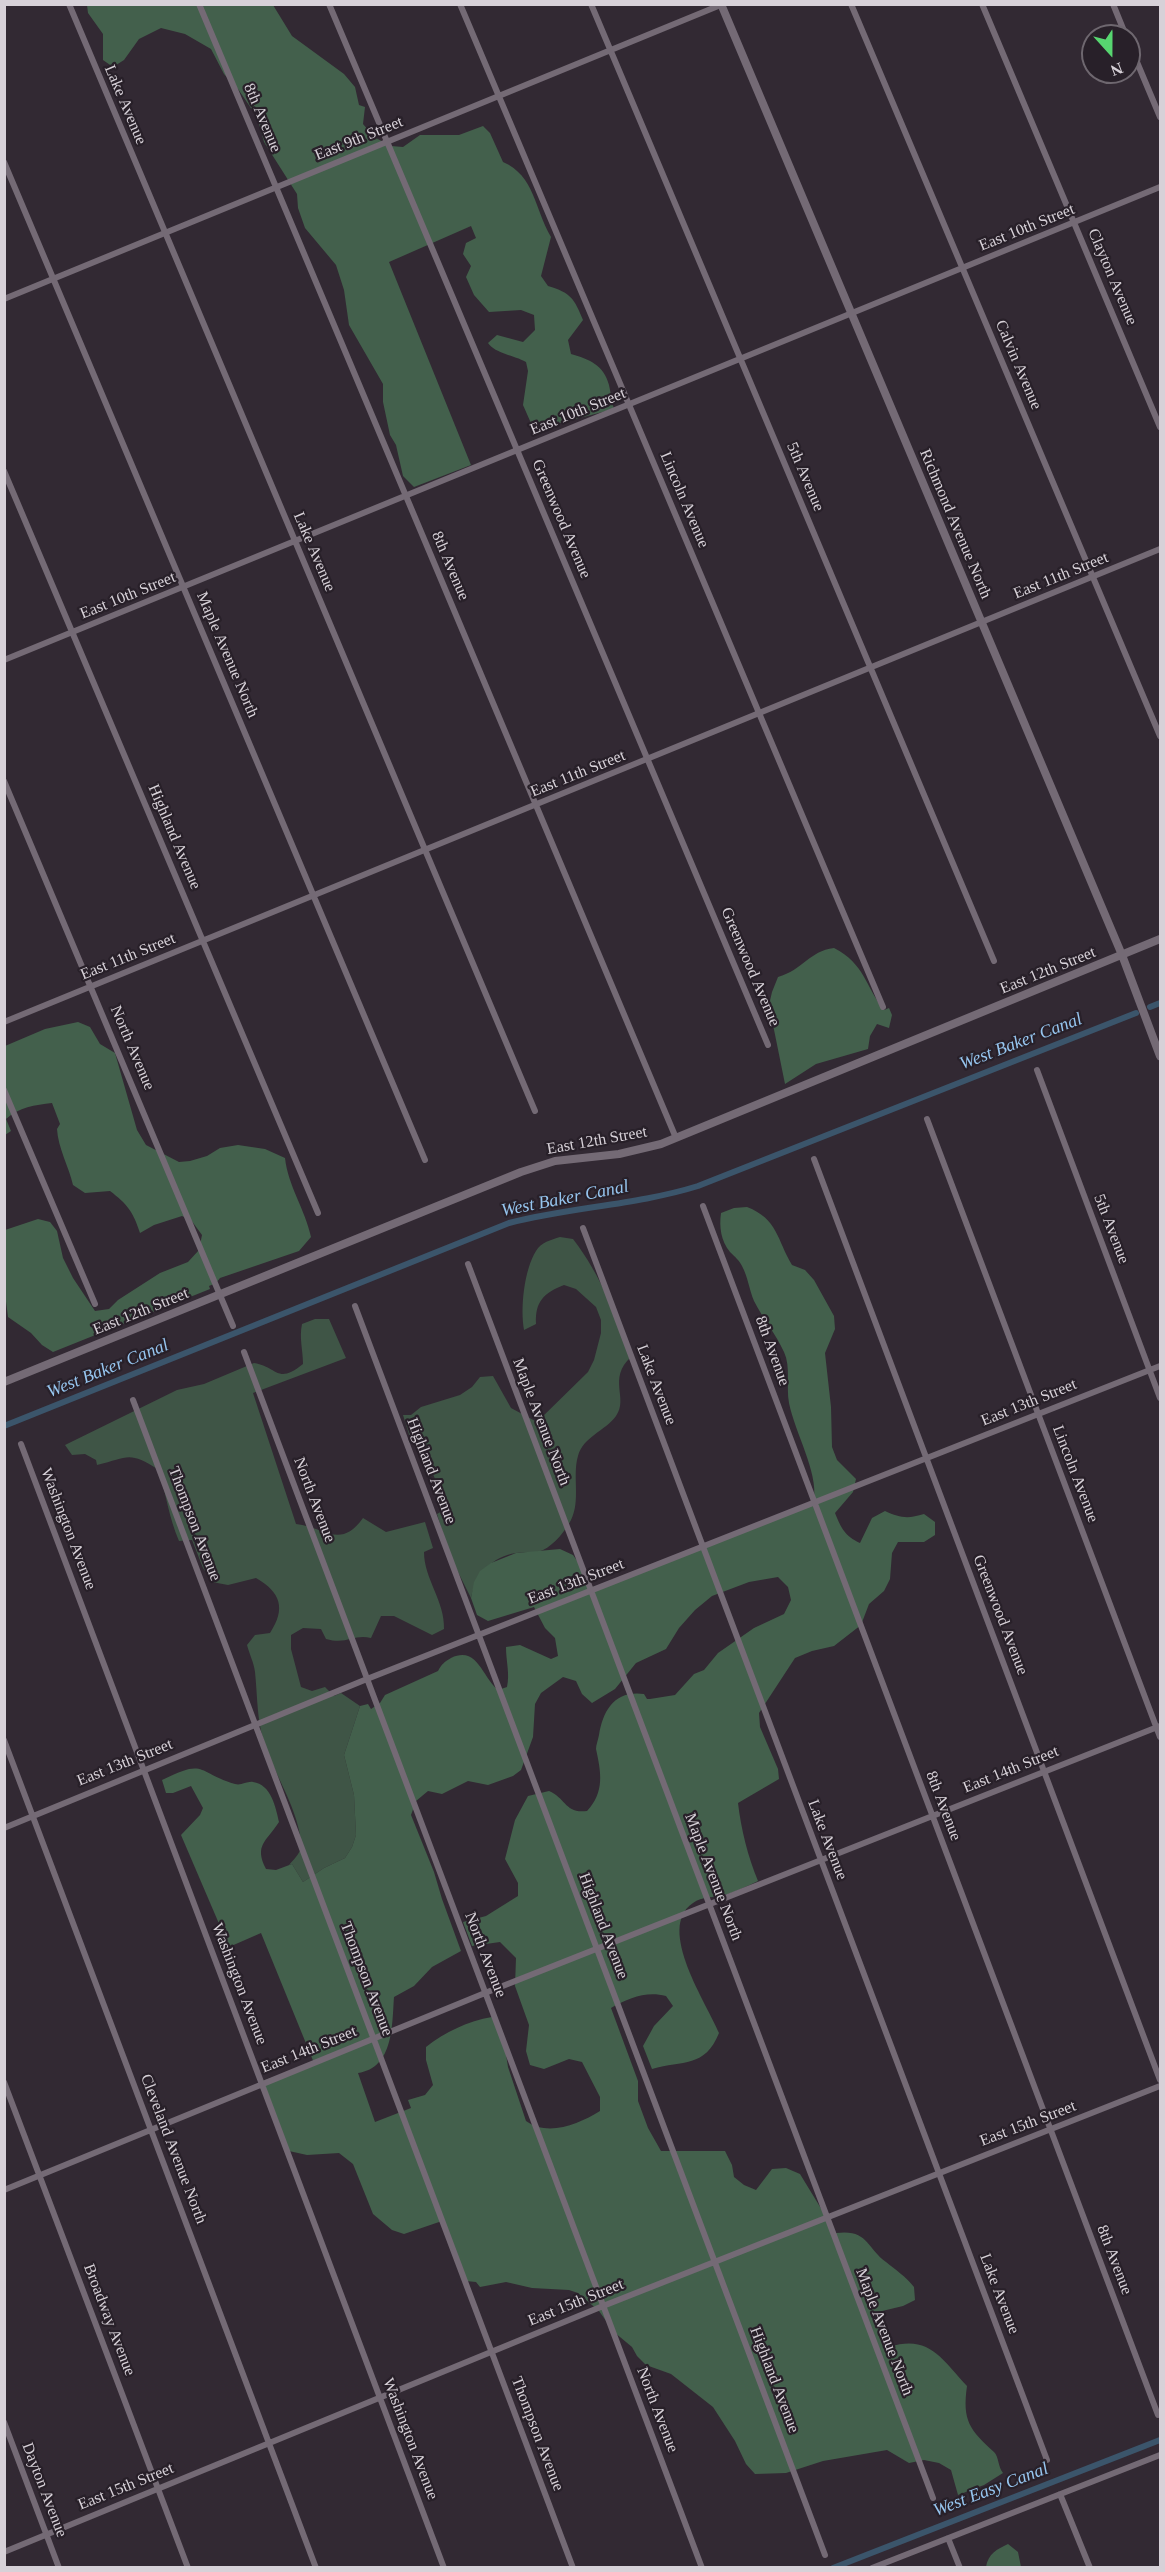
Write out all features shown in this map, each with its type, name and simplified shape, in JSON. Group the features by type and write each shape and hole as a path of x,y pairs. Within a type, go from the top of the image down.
{"street":[{"name":"Lake Avenue","path":"69,4 535,1111"},
{"name":"8th Avenue","path":"199,4 676,1138"},
{"name":"Greenwood Avenue","path":"329,4 768,1045"},
{"name":"Lincoln Avenue","path":"460,4 883,1006"},
{"name":"5th Avenue","path":"591,4 994,961"},
{"name":"Calvin Avenue","path":"851,4 1161,736"},
{"name":"Clayton Avenue","path":"982,4 1161,427"},
{"path":"1113,4 1121,24"},
{"name":"East 9th Street","path":"4,298 722,5"},
{"name":"Richmond Avenue North","path":"722,5 1122,955 1161,1056"},
{"path":"1141,71 1161,117"},
{"name":"Maple Avenue North","path":"4,162 425,1160"},
{"name":"East 10th Street","path":"4,660 1161,188"},
{"name":"Highland Avenue","path":"4,471 318,1213"},
{"name":"East 11th Street","path":"4,1022 1161,549"},
{"name":"North Avenue","path":"4,781 233,1326"},
{"name":"East 12th Street","path":"4,1382 544,1163 566,1158 634,1151 676,1138 1161,939"},
{"name":"5th Avenue","path":"1037,1070 1161,1398"},
{"path":"4,1090 95,1304"},
{"name":"Lincoln Avenue","path":"927,1119 1161,1737"},
{"name":"Greenwood Avenue","path":"814,1160 1161,2080"},
{"name":"8th Avenue","path":"703,1206 1158,2415"},
{"name":"Lake Avenue","path":"583,1228 1047,2460"},
{"name":"Maple Avenue North","path":"468,1264 933,2499"},
{"name":"Highland Avenue","path":"355,1306 825,2555"},
{"name":"North Avenue","path":"243,1352 702,2568"},
{"name":"East 13th Street","path":"4,1828 367,1679 1161,1366"},
{"name":"Thompson Avenue","path":"134,1400 573,2568"},
{"name":"Washington Avenue","path":"21,1444 444,2568"},
{"name":"East 14th Street","path":"4,2190 597,1948 1159,1727"},
{"name":"Cleveland Avenue North","path":"4,1740 316,2568"},
{"name":"Broadway Avenue","path":"4,2082 188,2568"},
{"name":"East 15th Street","path":"4,2552 603,2306 1161,2086"},
{"name":"Dayton Avenue","path":"4,2422 59,2568"},
{"path":"872,2568 1161,2456"},
{"path":"1060,2494 1090,2568"},
{"path":"948,2538 960,2568"}],"green space":[{"path":"87,5 273,5 292,36 344,74 355,87 359,105 365,107 363,124 374,137 391,146 403,147 420,135 459,135 483,126 490,133 503,162 522,176 533,194 551,237 541,276 548,286 567,294 577,306 583,320 568,340 571,354 584,358 600,368 607,378 614,409 534,430 523,405 528,371 526,362 496,350 488,343 497,335 523,342 535,330 534,315 521,310 489,312 474,295 466,277 471,266 463,254 466,243 476,238 471,226 389,262 471,465 414,487 403,476 396,445 390,435 383,402 383,384 349,325 344,290 336,265 305,228 298,208 297,194 264,142 257,117 238,89 224,74 211,49 185,34 161,28 139,39 124,60 113,67 103,60 103,34 88,13"},
{"path":"834,948 858,968 884,1010 889,1008 892,1015 889,1028 877,1024 870,1036 868,1049 816,1064 785,1084 769,1005 772,992 778,977 794,970 818,953"},
{"path":"78,1022 90,1027 100,1044 115,1053 137,1130 146,1145 179,1162 207,1156 220,1148 238,1145 265,1149 285,1158 289,1178 311,1237 299,1251 220,1278 209,1286 210,1289 53,1352 8,1317 5,1294 5,1230 38,1219 50,1222 57,1231 63,1258 73,1278 95,1311 109,1309 118,1300 160,1273 188,1262 199,1250 202,1235 191,1220 182,1216 154,1225 140,1233 129,1209 110,1191 85,1193 73,1185 59,1143 57,1129 60,1124 52,1103 28,1107 11,1115 6,1119 11,1131 5,1135 5,1046 45,1029"},
{"path":"747,1207 771,1224 792,1265 805,1270 814,1280 834,1316 835,1329 825,1353 831,1407 832,1447 837,1460 856,1479 853,1492 835,1513 842,1527 847,1534 860,1543 872,1518 885,1511 904,1517 924,1514 935,1522 935,1535 924,1542 898,1542 892,1553 890,1579 884,1591 869,1604 861,1625 834,1646 795,1658 759,1713 760,1727 778,1769 779,1779 738,1803 745,1843 758,1881 728,1894 704,1898 693,1903 683,1915 679,1930 688,1967 719,2033 713,2044 707,2052 692,2061 652,2069 643,2046 654,2026 673,2006 666,1996 652,1994 631,1998 611,2008 638,2081 638,2101 648,2128 661,2151 725,2151 732,2165 734,2177 744,2185 756,2190 772,2169 786,2168 800,2174 836,2233 847,2232 861,2236 879,2256 914,2287 915,2300 903,2306 878,2312 882,2334 889,2347 915,2344 934,2352 967,2386 966,2408 970,2424 996,2454 1003,2473 984,2485 958,2495 951,2470 939,2463 924,2460 909,2463 887,2450 823,2461 786,2473 755,2474 746,2464 735,2441 713,2407 671,2374 646,2365 632,2347 614,2332 599,2311 578,2293 569,2290 532,2288 506,2282 480,2287 476,2282 466,2281 442,2221 404,2234 392,2230 373,2214 353,2164 339,2153 307,2155 289,2151 262,2081 314,2063 261,1933 229,1947 181,1835 200,1815 203,1808 191,1786 173,1793 166,1793 162,1780 194,1768 235,1784 253,1782 264,1787 272,1798 279,1822 261,1849 266,1869 276,1870 292,1864 303,1882 345,1858 356,1835 354,1795 344,1755 360,1706 368,1704 371,1709 380,1703 385,1695 438,1671 451,1658 461,1655 475,1660 490,1681 502,1692 501,1689 507,1687 508,1682 506,1647 520,1645 551,1659 558,1656 555,1638 545,1628 534,1607 488,1621 477,1615 471,1598 474,1582 480,1571 491,1563 516,1553 560,1549 573,1555 583,1569 590,1587 602,1586 814,1500 813,1477 789,1403 788,1371 784,1352 754,1301 742,1266 727,1248 723,1239 721,1213 734,1208","holes":["778,1577 788,1587 791,1600 784,1614 754,1628 718,1653 704,1670 694,1674 675,1695 647,1699 644,1694 625,1695 612,1704 604,1717 596,1746 600,1782 593,1804 587,1811 580,1811 570,1808 549,1791 528,1796 515,1820 505,1859 518,1883 518,1896 486,1916 463,1922 472,1946 500,1942 516,1958 515,1986 529,2025 526,2051 530,2065 544,2069 569,2059 582,2062 600,2097 600,2111 563,2127 544,2128 526,2121 508,2067 504,2042 492,2017 457,2028 426,2047 426,2060 433,2085 425,2095 408,2100 411,2108 375,2122 358,2073 379,2063 385,2054 391,2032 394,1997 414,1986 432,1967 461,1951 434,1872 411,1815 416,1801 428,1791 442,1794 468,1781 488,1785 513,1776 521,1770 533,1737 535,1704 541,1693 563,1677 576,1681 582,1694 592,1703 615,1689 636,1663 666,1649 679,1628 712,1596 749,1582"]},
{"path":"560,1237 573,1239 592,1267 631,1357 620,1373 619,1409 616,1416 581,1449 576,1464 574,1512 563,1533 543,1550 519,1552 499,1558 486,1568 476,1582 471,1598 450,1556 437,1514 444,1510 438,1486 422,1448 412,1444 403,1415 411,1415 421,1407 460,1395 472,1387 480,1377 493,1376 511,1408 537,1422 588,1372 594,1360 601,1333 601,1320 596,1307 576,1289 564,1285 551,1291 539,1304 536,1324 524,1330 522,1311 528,1268 541,1245"},
{"path":"315,1319 329,1319 346,1358 253,1393 296,1524 339,1535 355,1528 363,1518 386,1532 425,1522 433,1548 424,1552 425,1562 441,1609 444,1629 432,1635 394,1616 381,1616 371,1638 359,1637 333,1641 326,1639 321,1629 303,1628 291,1635 291,1649 301,1687 312,1691 325,1687 334,1696 341,1693 360,1706 344,1755 354,1795 356,1835 345,1858 303,1882 292,1864 289,1865 300,1851 301,1841 289,1799 270,1759 261,1731 254,1669 247,1645 255,1635 270,1633 278,1616 276,1595 256,1578 228,1585 212,1582 203,1568 192,1540 179,1541 159,1470 141,1460 128,1457 97,1465 96,1460 85,1454 72,1455 65,1445 177,1390 204,1384 254,1363 282,1374 294,1370 303,1364 302,1324"},
{"path":"1008,2544 1018,2552 1021,2567 986,2567 994,2552"}],"waterway":[{"name":"West Baker Canal","path":"1150,1007 1160,1003"},
{"name":"West Baker Canal","path":"4,1426 509,1223 651,1198 698,1186 1136,1013"},
{"name":"West Easy Canal","path":"833,2568 1160,2440"}]}
